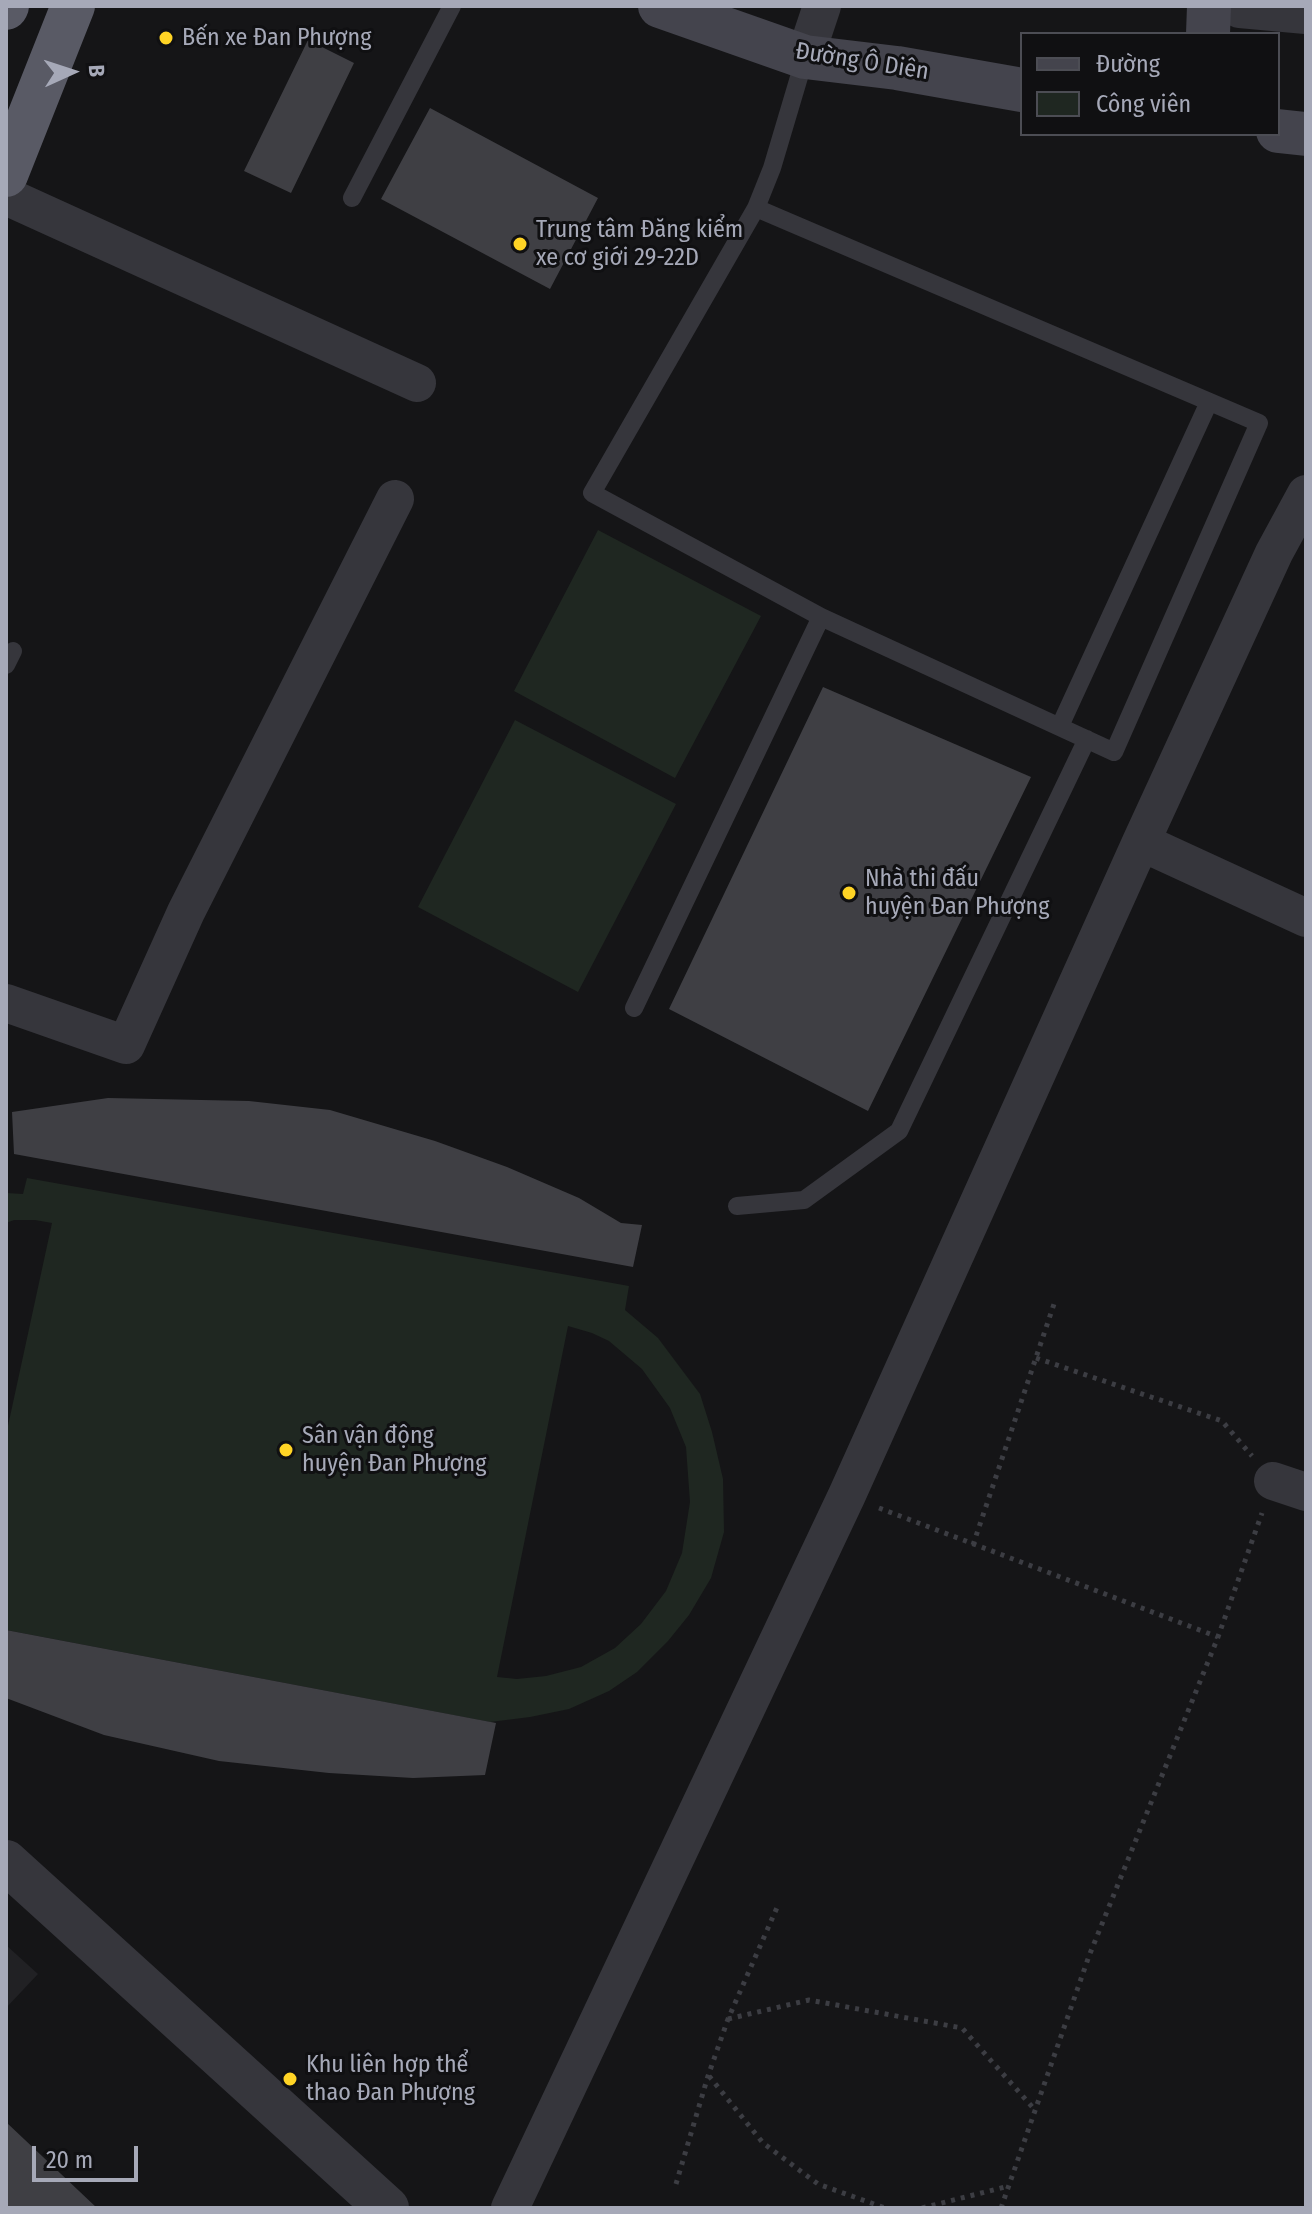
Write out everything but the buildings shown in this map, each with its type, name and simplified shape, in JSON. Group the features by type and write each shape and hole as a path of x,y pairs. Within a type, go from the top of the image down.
{"highway":[{"path":"6,175 73,6"}],"main road":[{"name":"Đường Ô Diên","path":"660,6 805,57 897,68 1020,90"},
{"path":"1208,32 1209,6"},
{"path":"1280,131 1306,134"}],"street":[{"path":"805,57 822,6"},
{"path":"1240,6 1306,12"},
{"path":"6,196 417,383"},
{"path":"510,2208 847,1495 1141,842 1274,553 1306,494"},
{"path":"6,1003 126,1045 186,912 395,499"},
{"path":"1141,842 1306,918"},
{"path":"6,1862 387,2208"}],"lane":[{"path":"352,198 452,6"},
{"path":"756,208 1259,423 1114,752 821,617 592,493 756,208 772,168 805,57"},
{"path":"1060,726 1209,402"},
{"path":"634,1008 821,617"},
{"path":"737,1206 804,1200 899,1131 1087,739"}],"path":[{"path":"973,1545 1054,1304"},
{"path":"1036,1358 1222,1421"},
{"path":"1001,2208 1089,1956 1218,1637 1290,1487"},
{"path":"847,1495 1218,1637"},
{"path":"676,2184 728,2019 779,1903"},
{"path":"728,2019 809,2000 962,2028 1035,2110"},
{"path":"708,2076 763,2143 818,2184 885,2208"},
{"path":"922,2208 1009,2186"}],"shaded area":[{"path":"6,1945 38,1974 6,2008"}],"green space":[{"path":"598,530 761,616 675,778 514,691"},
{"path":"515,720 676,804 578,992 418,907"},
{"path":"27,1178 629,1286 625,1310 658,1338 700,1394 712,1432 723,1479 724,1532 711,1578 689,1615 668,1641 637,1672 609,1691 569,1709 490,1722 6,1630 6,1435 52,1223 14,1220 6,1223 6,1193 23,1194","holes":["568,1326 609,1341 642,1369 670,1408 686,1447 690,1502 682,1553 666,1591 641,1624 615,1648 581,1667 546,1676 517,1679 497,1677"]}],"place":[{"name":"Bến xe Đan Phượng","path":"166,38"},
{"name":"Trung tâm Đăng kiểm xe cơ giới 29-22D","path":"520,244"},
{"name":"Nhà thi đấu huyện Đan Phượng","path":"849,893"},
{"name":"Sân vận động huyện Đan Phượng","path":"286,1450"},
{"name":"Khu liên hợp thể thao Đan Phượng","path":"290,2079"}]}
